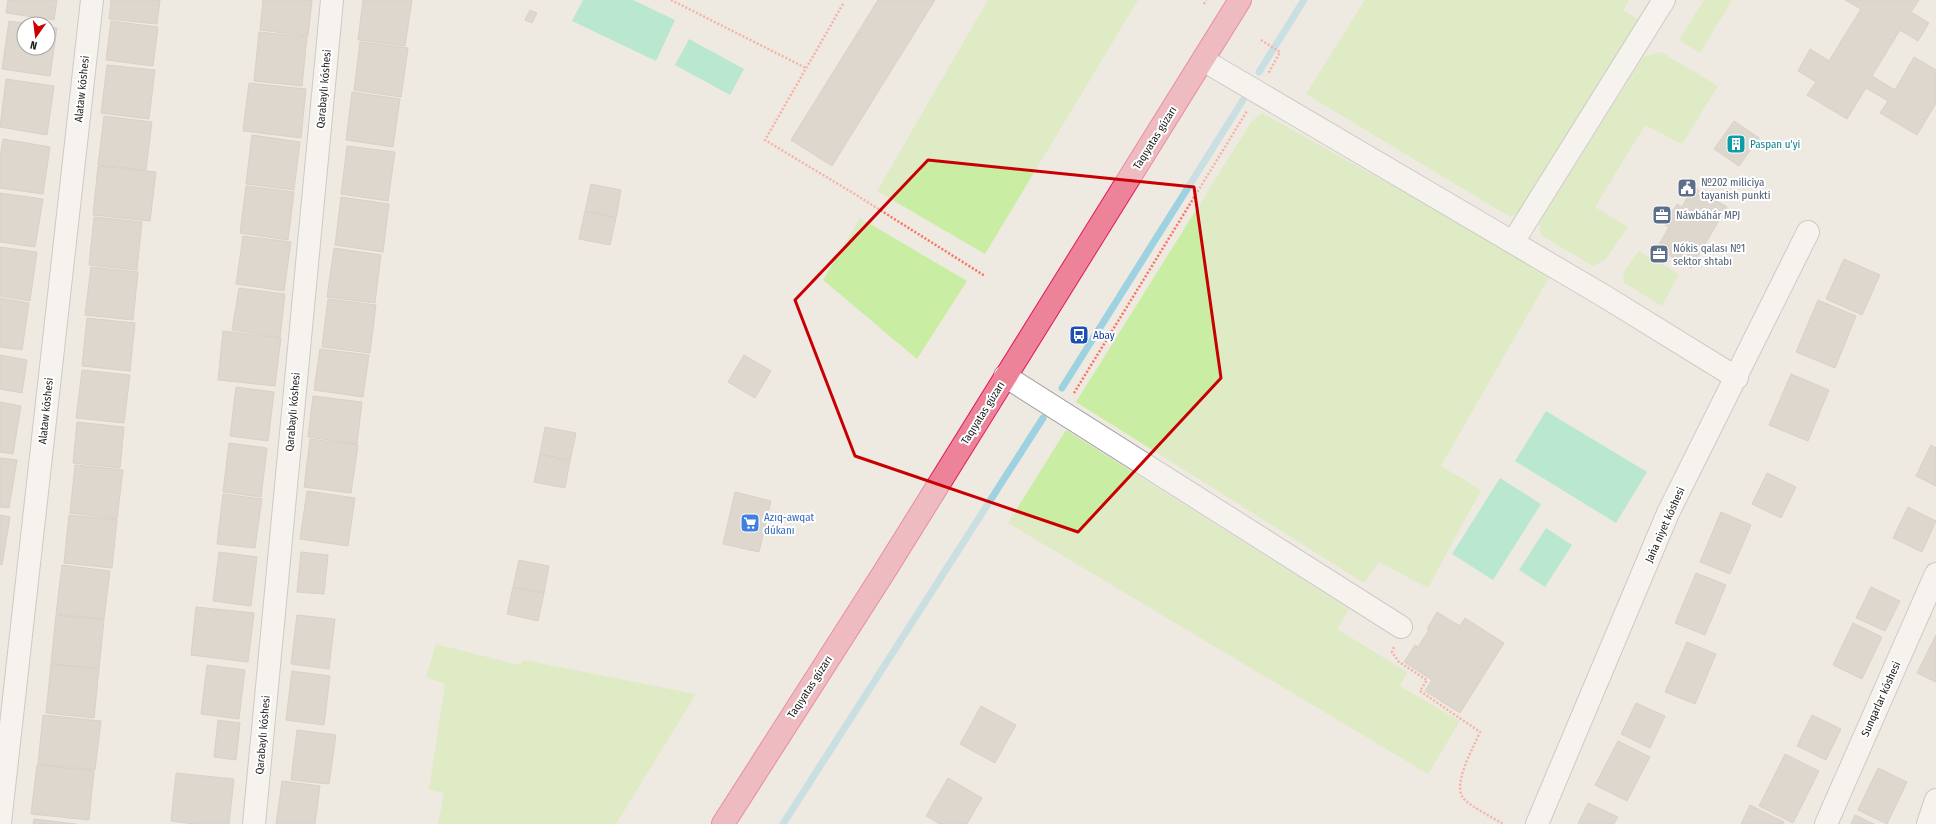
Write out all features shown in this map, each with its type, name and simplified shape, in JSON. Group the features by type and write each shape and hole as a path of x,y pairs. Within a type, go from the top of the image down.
{"highway":[{"name":"Taqıyatas gúzarı","path":"723,824 882,576 1240,0"}],"street":[{"name":"Alataw kóshesi","path":"0,823 92,0"},
{"name":"Qarabaylı kóshesi","path":"254,824 332,0"},
{"path":"1513,242 1664,0"},
{"path":"1203,60 1513,242 1737,378"},
{"name":"Jańa niyet kóshesi","path":"1537,824 1668,513 1737,378 1808,232"},
{"path":"1005,376 1401,627"},
{"name":"Sunqarlar kóshesi","path":"1826,824 1936,574"},
{"path":"1928,824 1936,800"}],"path":[{"path":"672,0 806,68"},
{"path":"1204,4 1206,0"},
{"path":"843,4 765,140 853,192 985,276"},
{"path":"1261,40 1280,52"},
{"path":"1064,413 1073,395 1257,93"},
{"path":"1401,627 1392,652 1399,662 1427,680 1420,691 1480,732 1459,786 1463,798 1503,824"}],"highlighted area":[{"path":"928,160 1194,187 1221,378 1078,532 855,456 795,300"}],"green space":[{"path":"583,0 633,0 675,20 656,61 572,21"},
{"path":"988,0 1138,0 985,254 877,191"},
{"path":"1365,0 1629,0 1623,10 1639,20 1520,212 1510,217 1306,94"},
{"path":"1704,0 1732,0 1700,53 1679,40"},
{"path":"689,39 744,69 730,95 675,65"},
{"path":"1661,52 1718,86 1682,144 1645,125 1595,207 1628,227 1605,260 1593,266 1541,235 1539,223 1644,56"},
{"path":"1262,113 1551,274 1441,466 1481,490 1428,588 1379,562 1364,583 1076,402 1251,122"},
{"path":"860,218 967,281 917,359 823,280"},
{"path":"1639,251 1679,274 1662,306 1623,282 1624,272"},
{"path":"1546,411 1647,472 1616,523 1515,461"},
{"path":"1066,430 1349,609 1337,629 1407,672 1400,686 1460,721 1428,774 1008,523"},
{"path":"1500,478 1541,504 1493,580 1452,554"},
{"path":"1546,528 1572,545 1545,587 1519,570"},
{"path":"436,644 519,665 524,660 696,694 616,824 438,824 444,793 429,790 445,684 426,677"}],"building":[{"path":"8,0 57,0 55,16 27,16 6,13"},
{"path":"111,0 160,0 157,24 109,19"},
{"path":"263,0 312,0 308,36 260,30"},
{"path":"363,0 412,0 405,46 358,40"},
{"path":"878,0 935,0 832,166 791,140"},
{"path":"1845,0 1919,0 1911,12 1929,23 1918,41 1900,30 1872,76 1895,90 1914,57 1936,70 1936,103 1917,135 1880,113 1888,101 1866,88 1847,119 1807,95 1816,82 1798,71 1810,49 1829,61 1861,9"},
{"path":"530,10 537,13 532,23 525,20"},
{"path":"9,21 16,22 16,56 53,56 50,76 2,69"},
{"path":"111,21 158,27 153,66 106,60"},
{"path":"259,32 307,37 302,86 254,81"},
{"path":"360,42 408,48 401,97 354,90"},
{"path":"107,65 155,70 149,119 101,113"},
{"path":"6,79 54,86 47,135 0,127"},
{"path":"249,83 306,89 301,138 243,131"},
{"path":"352,92 400,99 393,147 346,140"},
{"path":"104,116 152,122 146,170 98,165"},
{"name":"Paspan u'yi","path":"1734,121 1759,138 1739,166 1714,149"},
{"path":"252,135 300,142 294,190 246,184"},
{"path":"3,139 50,147 43,194 0,188 0,157"},
{"path":"347,146 395,152 388,201 341,194"},
{"path":"98,166 156,172 150,221 93,215"},
{"path":"591,184 621,190 616,218 585,211"},
{"path":"246,186 294,192 288,240 240,233"},
{"path":"1693,187 1727,207 1691,268 1657,248 1669,227 1665,225 1670,215 1677,204 1682,207"},
{"path":"0,193 43,199 35,247 0,242"},
{"path":"341,197 389,204 383,252 335,245"},
{"path":"585,211 616,218 610,245 579,239"},
{"path":"94,217 142,222 137,270 89,265"},
{"path":"243,236 291,242 284,291 236,284"},
{"path":"0,247 37,252 30,301 0,296"},
{"path":"334,248 381,255 375,303 327,297"},
{"path":"1844,259 1880,275 1862,315 1826,299"},
{"path":"91,267 138,272 133,320 85,315"},
{"path":"239,288 285,294 280,337 232,330"},
{"path":"0,298 29,303 22,350 0,347"},
{"path":"328,299 376,305 370,353 322,347"},
{"path":"1818,300 1856,316 1835,368 1796,352"},
{"path":"87,318 135,323 130,371 82,366"},
{"path":"223,331 281,338 275,386 218,380"},
{"path":"320,349 369,355 363,397 314,390"},
{"path":"0,355 27,360 22,393 0,389"},
{"path":"744,355 771,371 755,398 728,382"},
{"path":"82,370 130,375 124,423 76,418"},
{"path":"1791,374 1829,390 1808,441 1769,425"},
{"path":"236,387 274,392 268,441 230,436"},
{"path":"313,396 362,402 357,444 308,437"},
{"path":"0,402 21,406 13,454 0,452"},
{"path":"77,422 124,427 120,468 73,463"},
{"path":"545,427 576,433 570,461 540,454"},
{"path":"310,439 358,445 351,493 304,487"},
{"path":"229,443 267,448 261,497 223,492"},
{"path":"1931,445 1936,448 1936,486 1916,476"},
{"path":"540,454 570,461 565,488 534,482"},
{"path":"0,458 17,460 9,508 0,507"},
{"path":"75,465 123,470 117,519 70,513"},
{"path":"1767,473 1796,487 1781,518 1752,504"},
{"path":"307,491 355,498 348,546 300,539"},
{"path":"735,492 771,501 759,552 723,544"},
{"path":"223,494 262,499 255,548 217,544"},
{"path":"1908,507 1936,521 1922,552 1893,538"},
{"path":"1721,512 1751,525 1730,574 1700,562"},
{"path":"0,515 10,517 2,565 0,564"},
{"path":"69,515 117,520 112,568 64,563"},
{"path":"219,552 257,557 251,606 213,601"},
{"path":"301,552 328,555 324,594 297,592"},
{"path":"519,560 549,566 544,593 513,587"},
{"path":"62,565 110,571 104,619 56,614"},
{"path":"1696,573 1726,585 1705,635 1675,623"},
{"path":"513,587 544,593 538,621 507,614"},
{"path":"1871,587 1900,601 1885,631 1856,618"},
{"path":"196,607 254,613 248,662 191,655"},
{"path":"1437,612 1460,626 1465,618 1504,643 1460,713 1425,691 1432,680 1404,662 1415,645 1418,647 1429,630 1427,629"},
{"path":"56,615 104,620 99,669 51,664"},
{"path":"297,615 335,619 329,669 291,664"},
{"path":"1853,623 1882,637 1862,679 1833,665"},
{"path":"1936,635 1936,682 1917,673"},
{"path":"1687,642 1716,654 1695,704 1665,692"},
{"path":"51,664 99,669 94,718 46,713"},
{"path":"207,665 245,670 239,719 201,714"},
{"path":"292,671 330,676 324,725 286,720"},
{"path":"1636,703 1665,716 1650,748 1621,734"},
{"path":"981,706 1016,725 995,763 960,744"},
{"path":"43,715 101,721 95,770 38,764"},
{"path":"1812,715 1841,729 1826,760 1797,746"},
{"path":"218,720 240,723 236,760 214,757"},
{"path":"297,730 336,735 329,784 291,780"},
{"path":"1618,741 1650,757 1627,801 1595,785"},
{"path":"1785,754 1819,771 1793,823 1759,806"},
{"path":"37,765 94,771 89,820 31,814"},
{"path":"1878,768 1907,782 1887,824 1858,810"},
{"path":"176,773 234,779 229,824 195,824 171,821"},
{"path":"948,778 982,798 967,824 940,824 926,816"},
{"path":"282,781 320,786 315,824 276,824"},
{"path":"1588,803 1618,817 1614,824 1578,824"},
{"path":"1750,805 1784,822 1783,824 1741,824"},
{"path":"1855,815 1874,824 1851,824"},
{"path":"34,819 76,824 33,824"}],"waterway":[{"path":"1259,72 1304,0"},
{"path":"1062,388 1243,100"},
{"path":"783,824 1043,418"}],"place":[{"name":"Paspan u'yi","path":"1736,144"},
{"name":"№202 miliciya tayanish punkti","path":"1687,188"},
{"name":"Náwbáhár MPJ","path":"1662,215"},
{"name":"Nókis qalası №1 sektor shtabı","path":"1659,254"},
{"name":"Abay","path":"1079,335"},
{"name":"Azıq-awqat dúkanı","path":"750,523"}]}
